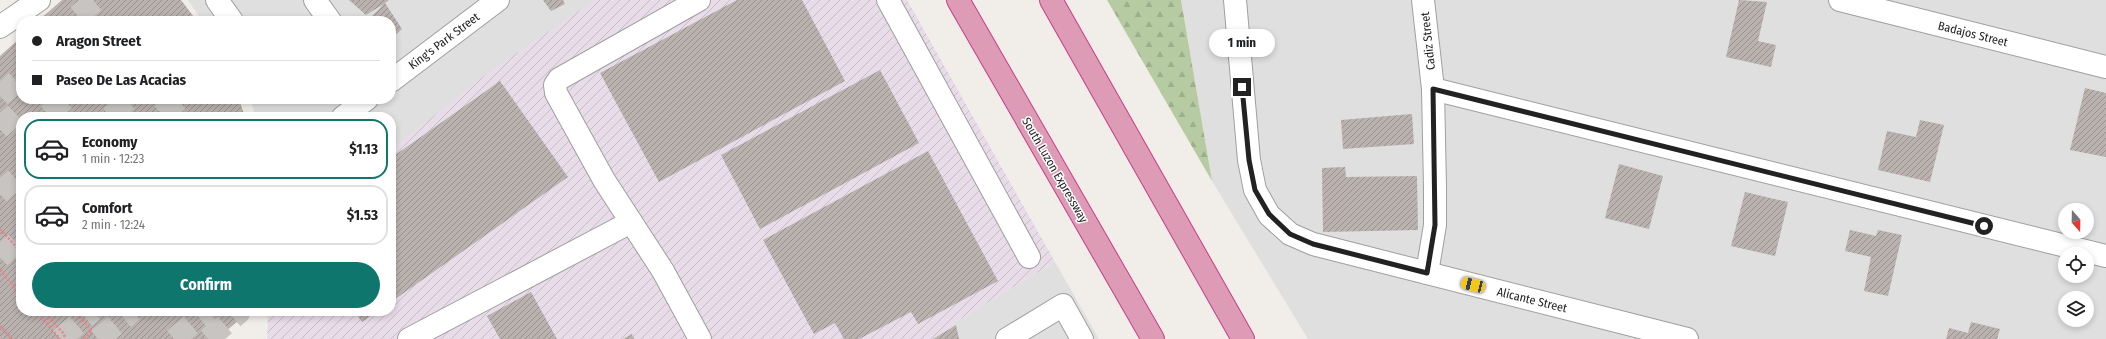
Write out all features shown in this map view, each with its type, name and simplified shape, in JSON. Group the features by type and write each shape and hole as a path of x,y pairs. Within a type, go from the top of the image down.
{"highway":[{"name":"South Luzon Expressway","path":"958,0 1153,339"},
{"path":"1051,0 1239,331 1249,339"}],"street":[{"path":"0,27 39,0"},
{"path":"217,0 228,16"},
{"path":"315,0 326,16"},
{"name":"King's Park Street","path":"396,77 498,0"},
{"path":"699,0 560,79 555,85 556,92 604,180 663,271 700,339"},
{"path":"888,0 1029,256"},
{"name":"Alicante Street","path":"1235,0 1249,160 1255,190 1269,214 1290,234 1313,244 1687,339"},
{"name":"Cadiz Street","path":"1423,0 1433,89 1435,225 1427,273"},
{"name":"Badajos Street","path":"1840,0 2106,67"},
{"path":"1433,89 2106,256"},
{"path":"350,112 360,104"},
{"path":"409,339 631,222"},
{"path":"1007,339 1063,305 1082,339"}],"path":[{"path":"0,229 16,247"},
{"path":"0,270 16,288"},
{"path":"40,316 60,339"},
{"path":"48,316 64,334 65,339"},
{"path":"78,316 92,331 84,339"},
{"path":"0,326 12,339"}],"shaded area":[{"path":"188,0 605,0 396,153 396,112 254,112 252,104 396,104 396,16 199,16"},
{"path":"595,0 907,0 1055,262 954,323 957,339 267,339 268,316 396,316 396,146 489,72"},
{"path":"1181,0 2106,0 2106,339 1308,339 1212,181"},
{"path":"1055,262 1099,339 957,339 954,323"}],"green space":[{"path":"1107,0 1181,0 1212,181"}],"building":[{"path":"62,0 181,0 193,16 44,16"},
{"path":"349,0 389,0 385,3 394,16 372,16 384,4 366,15"},
{"path":"543,0 563,0 565,4 551,11"},
{"path":"737,0 802,0 845,81 659,182 600,73"},
{"path":"1739,0 1767,2 1758,41 1776,45 1771,67 1726,57"},
{"path":"396,20 402,29 396,34"},
{"path":"16,42 16,104 241,104 243,112 16,112 16,316 243,316 217,339 0,339 0,56"},
{"path":"880,70 919,143 760,229 721,155"},
{"path":"500,81 568,177 396,298 396,154"},
{"path":"2085,88 2106,93 2106,157 2070,150"},
{"path":"1412,114 1414,144 1343,149 1341,120"},
{"path":"1920,120 1944,125 1930,182 1878,170 1887,131 1916,137"},
{"path":"928,151 998,281 918,324 911,312 859,339 844,339 835,323 814,334 763,240"},
{"path":"1619,164 1663,176 1649,229 1605,218"},
{"path":"1345,167 1346,177 1417,176 1418,230 1323,232 1322,168"},
{"path":"1745,192 1788,202 1775,256 1731,246"},
{"path":"1850,230 1876,236 1878,230 1902,235 1888,296 1864,291 1871,257 1845,251"},
{"path":"531,292 557,339 500,339 487,316"},
{"path":"358,316 371,316 362,322"},
{"path":"1971,322 2000,329 1997,339 1946,339 1949,328 1968,333"},
{"path":"956,325 959,339 933,339"},
{"path":"632,334 634,339 623,339"}],"tunnel":[{"path":"79,0 92,16"},
{"path":"0,96 16,82"},
{"path":"53,104 61,112"},
{"path":"167,104 174,112"},
{"path":"116,112 120,109 123,112"},
{"path":"0,113 16,131"},
{"path":"0,178 16,196"},
{"path":"0,242 16,258"},
{"path":"60,339 87,316"},
{"path":"98,339 127,316"},
{"path":"174,339 202,316"},
{"path":"208,339 235,316"}],"route":[{"path":"1242,87 1249,160 1255,190 1269,214 1290,234 1313,244 1427,273 1435,225 1433,89 1984,226"}]}
